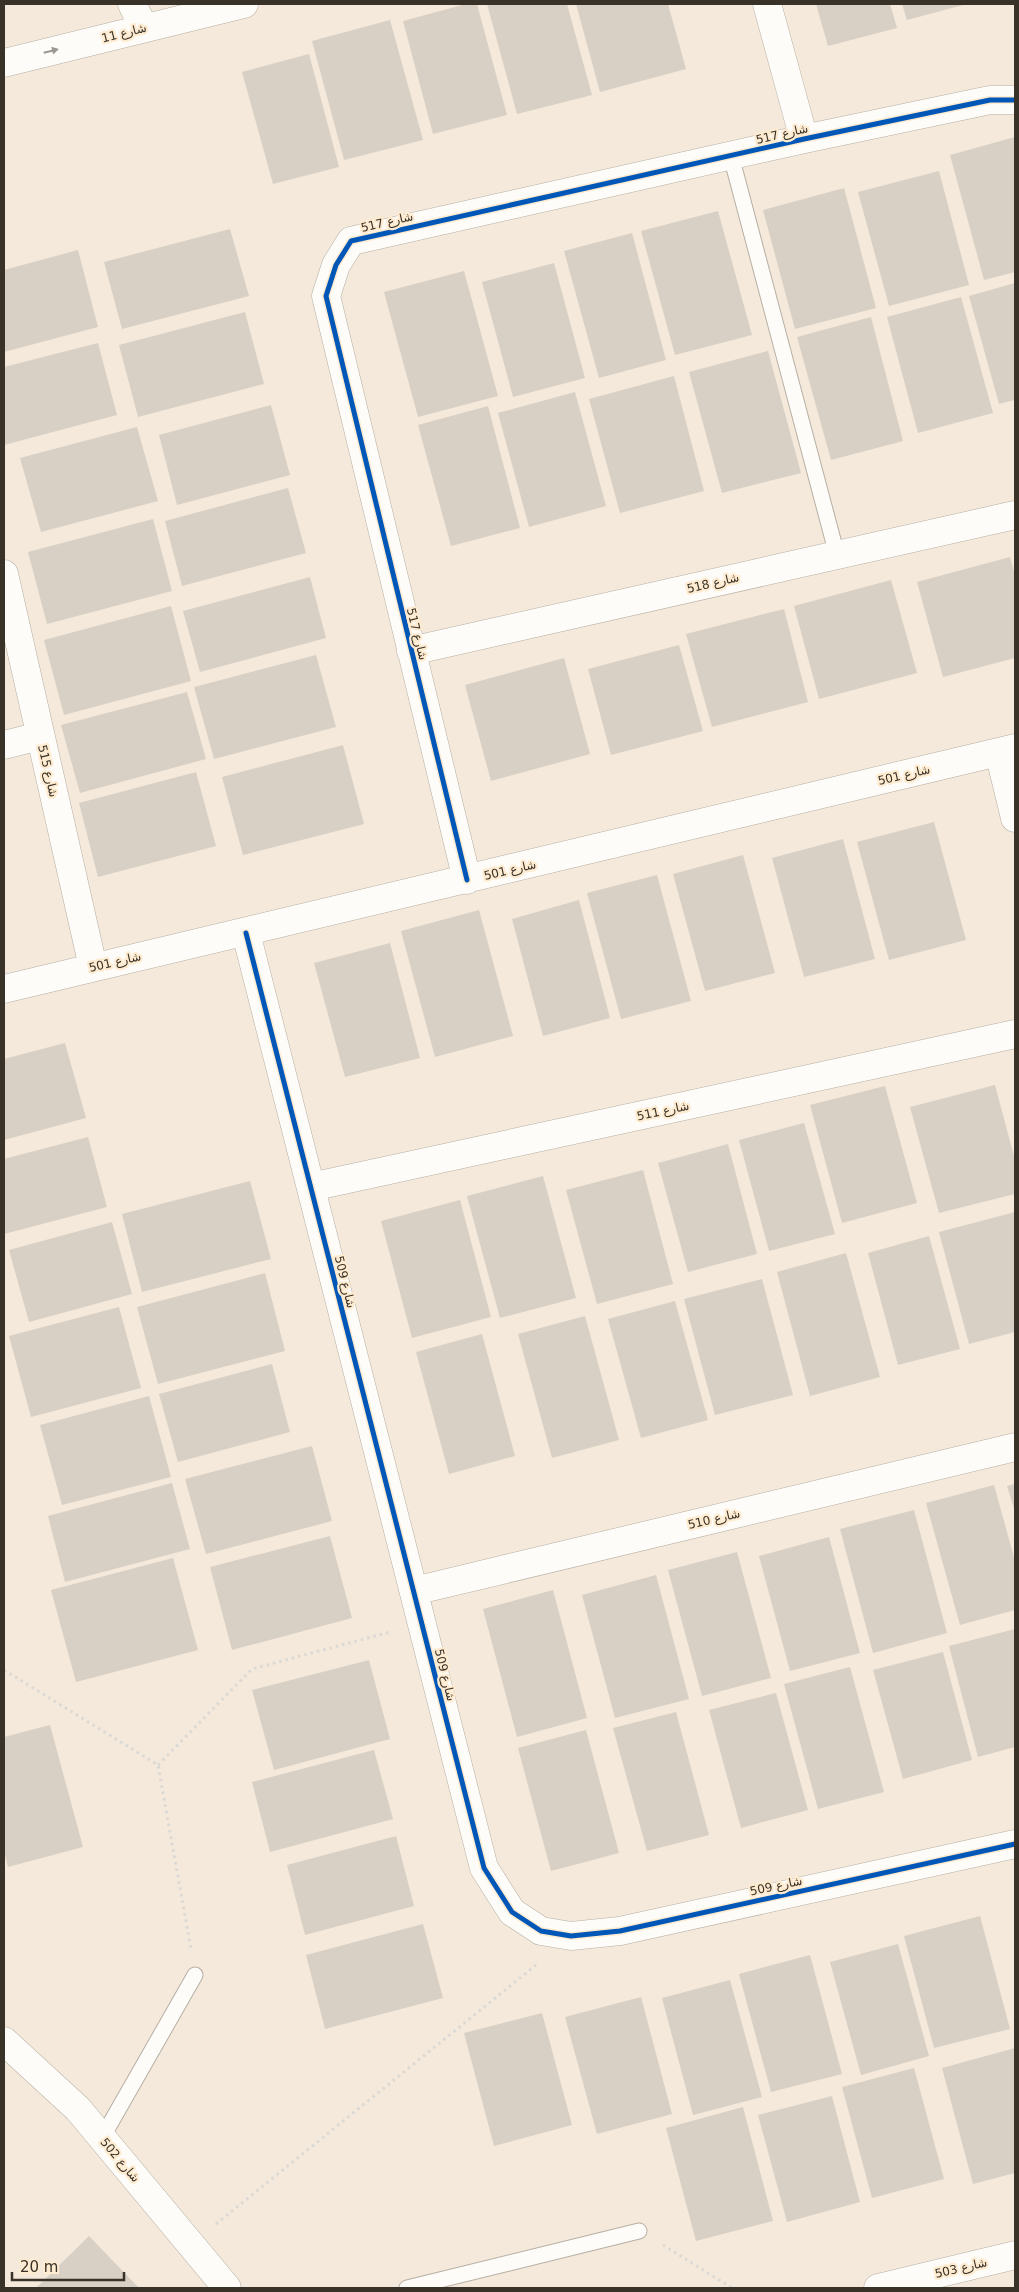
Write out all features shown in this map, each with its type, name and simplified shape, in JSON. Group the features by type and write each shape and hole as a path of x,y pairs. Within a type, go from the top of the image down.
{"street":[{"path":"132,4 144,28"},
{"name":"شارع 11","path":"4,63 244,4"},
{"name":"شارع 517","path":"767,4 804,140"},
{"name":"شارع 517","path":"467,880 326,296 336,265 351,241 990,100 1015,100"},
{"name":"شارع 518","path":"411,651 1015,515"},
{"name":"شارع 515","path":"4,574 92,967"},
{"path":"4,745 40,736"},
{"path":"1007,750 1015,818"},
{"name":"شارع 501","path":"4,989 92,967 246,933 1007,750"},
{"name":"شارع 509","path":"246,933 484,1868 512,1912 541,1931 571,1936 620,1931 1015,1844"},
{"name":"شارع 511","path":"311,1187 1015,1034"},
{"name":"شارع 510","path":"414,1591 1015,1447"},
{"name":"شارع 502","path":"4,2041 78,2109 227,2288"},
{"name":"شارع 503","path":"878,2288 1015,2256"}],"lane":[{"path":"730,156 837,555"},
{"path":"102,2138 196,1974"},
{"path":"407,2288 639,2231"}],"path":[{"path":"158,1765 252,1669 422,1624"},
{"path":"4,1670 158,1765 196,1974"},
{"path":"190,2244 571,1936"},
{"path":"639,2231 732,2288"}],"building":[{"path":"466,4 477,4 507,115 433,134 403,21"},
{"path":"487,4 567,4 592,95 517,114"},
{"path":"576,4 668,4 686,69 600,92"},
{"path":"816,4 890,4 897,28 828,46"},
{"path":"902,4 967,4 907,20"},
{"path":"390,20 423,140 344,160 312,41"},
{"path":"309,54 339,167 273,184 242,72"},
{"path":"1015,137 1015,272 984,280 950,155"},
{"path":"939,171 969,285 889,306 858,192"},
{"path":"844,188 876,308 795,329 763,210"},
{"path":"718,211 752,335 675,355 641,231"},
{"path":"230,229 249,296 122,329 104,262"},
{"path":"632,233 666,360 599,378 564,251"},
{"path":"78,250 98,327 4,352 4,270"},
{"path":"554,263 585,378 513,397 482,282"},
{"path":"464,271 498,396 418,417 384,292"},
{"path":"1015,283 1015,400 999,404 969,296"},
{"path":"961,297 993,413 918,433 887,317"},
{"path":"245,312 264,384 138,417 119,345"},
{"path":"871,317 903,441 831,460 797,337"},
{"path":"98,343 117,415 4,445 4,367"},
{"path":"768,351 801,473 722,493 689,372"},
{"path":"674,376 704,491 620,513 589,399"},
{"path":"575,392 606,506 529,527 498,413"},
{"path":"271,405 290,475 177,505 159,435"},
{"path":"488,406 520,528 451,546 418,425"},
{"path":"137,427 158,501 41,532 20,458"},
{"path":"288,488 306,553 182,586 165,521"},
{"path":"153,519 172,591 47,624 28,552"},
{"path":"1010,557 1015,575 1015,658 943,677 917,582"},
{"path":"310,577 326,638 200,672 183,611"},
{"path":"891,580 917,673 819,699 794,606"},
{"path":"171,606 191,681 64,715 44,640"},
{"path":"784,609 808,702 712,727 686,634"},
{"path":"679,645 703,731 611,755 588,669"},
{"path":"316,655 336,727 214,759 194,687"},
{"path":"564,658 590,754 491,781 465,685"},
{"path":"187,692 206,759 80,793 61,725"},
{"path":"343,745 364,824 243,855 222,777"},
{"path":"196,772 216,846 98,877 79,803"},
{"path":"934,822 966,940 889,960 857,842"},
{"path":"843,839 875,959 804,977 772,858"},
{"path":"743,855 775,973 705,991 673,874"},
{"path":"657,875 691,1001 621,1019 587,893"},
{"path":"579,900 610,1018 543,1036 512,919"},
{"path":"479,910 513,1036 435,1057 401,931"},
{"path":"390,943 420,1058 345,1077 314,963"},
{"path":"65,1043 86,1118 4,1140 4,1059"},
{"path":"995,1085 1015,1160 1015,1194 939,1213 910,1107"},
{"path":"885,1086 917,1203 842,1223 810,1105"},
{"path":"804,1123 835,1234 769,1251 739,1140"},
{"path":"88,1137 107,1207 4,1234 4,1159"},
{"path":"728,1144 757,1254 688,1272 658,1163"},
{"path":"643,1170 673,1284 597,1304 566,1190"},
{"path":"543,1176 576,1298 500,1318 467,1196"},
{"path":"250,1181 271,1259 142,1292 122,1214"},
{"path":"460,1200 491,1317 412,1338 381,1221"},
{"path":"1015,1212 1015,1332 969,1344 939,1232"},
{"path":"112,1222 132,1294 29,1322 9,1250"},
{"path":"929,1236 960,1349 898,1365 868,1253"},
{"path":"846,1253 880,1377 810,1396 777,1272"},
{"path":"265,1273 285,1351 158,1384 137,1307"},
{"path":"762,1279 793,1395 715,1415 684,1299"},
{"path":"675,1301 708,1420 641,1438 608,1319"},
{"path":"119,1307 141,1388 31,1417 9,1336"},
{"path":"585,1316 619,1440 552,1458 518,1334"},
{"path":"482,1334 515,1456 449,1474 416,1352"},
{"path":"272,1364 290,1432 178,1462 159,1394"},
{"path":"149,1396 171,1477 62,1505 40,1425"},
{"path":"312,1446 332,1521 206,1554 185,1479"},
{"path":"172,1483 190,1549 65,1582 48,1516"},
{"path":"1015,1484 1015,1512 1007,1486"},
{"path":"994,1485 1015,1561 1015,1610 960,1625 926,1503"},
{"path":"914,1510 947,1633 873,1653 840,1529"},
{"path":"330,1536 352,1618 232,1650 210,1567"},
{"path":"829,1537 860,1653 790,1671 759,1556"},
{"path":"737,1552 771,1678 702,1696 668,1570"},
{"path":"173,1558 198,1650 76,1682 51,1590"},
{"path":"656,1575 689,1699 615,1718 582,1595"},
{"path":"553,1590 587,1718 517,1737 483,1609"},
{"path":"1015,1629 1015,1747 978,1757 949,1646"},
{"path":"943,1652 972,1760 903,1779 873,1670"},
{"path":"369,1660 390,1739 274,1770 252,1690"},
{"path":"850,1667 884,1792 818,1809 784,1684"},
{"path":"776,1693 808,1810 741,1828 709,1710"},
{"path":"676,1712 709,1835 647,1851 613,1728"},
{"path":"50,1725 83,1847 8,1867 4,1851 4,1737"},
{"path":"586,1730 619,1853 551,1871 518,1748"},
{"path":"374,1750 393,1819 270,1852 252,1782"},
{"path":"396,1836 414,1906 305,1935 287,1865"},
{"path":"980,1916 1010,2029 934,2048 904,1936"},
{"path":"423,1924 443,1998 325,2029 306,1955"},
{"path":"898,1944 929,2056 861,2075 830,1962"},
{"path":"810,1955 842,2074 771,2092 739,1974"},
{"path":"730,1980 762,2097 693,2115 662,1998"},
{"path":"641,1997 672,2114 597,2134 565,2017"},
{"path":"542,2013 572,2125 494,2146 464,2033"},
{"path":"1015,2048 1015,2173 973,2184 942,2068"},
{"path":"914,2068 944,2179 872,2198 842,2087"},
{"path":"832,2096 860,2202 787,2222 758,2115"},
{"path":"743,2107 773,2221 696,2241 666,2128"},
{"path":"89,2236 139,2288 36,2288"}],"cycle path":[{"path":"467,880 326,296 336,265 351,241 804,139 990,100 1015,100"},
{"path":"246,933 484,1868 512,1912 541,1931 571,1936 620,1931 1015,1844"}]}
